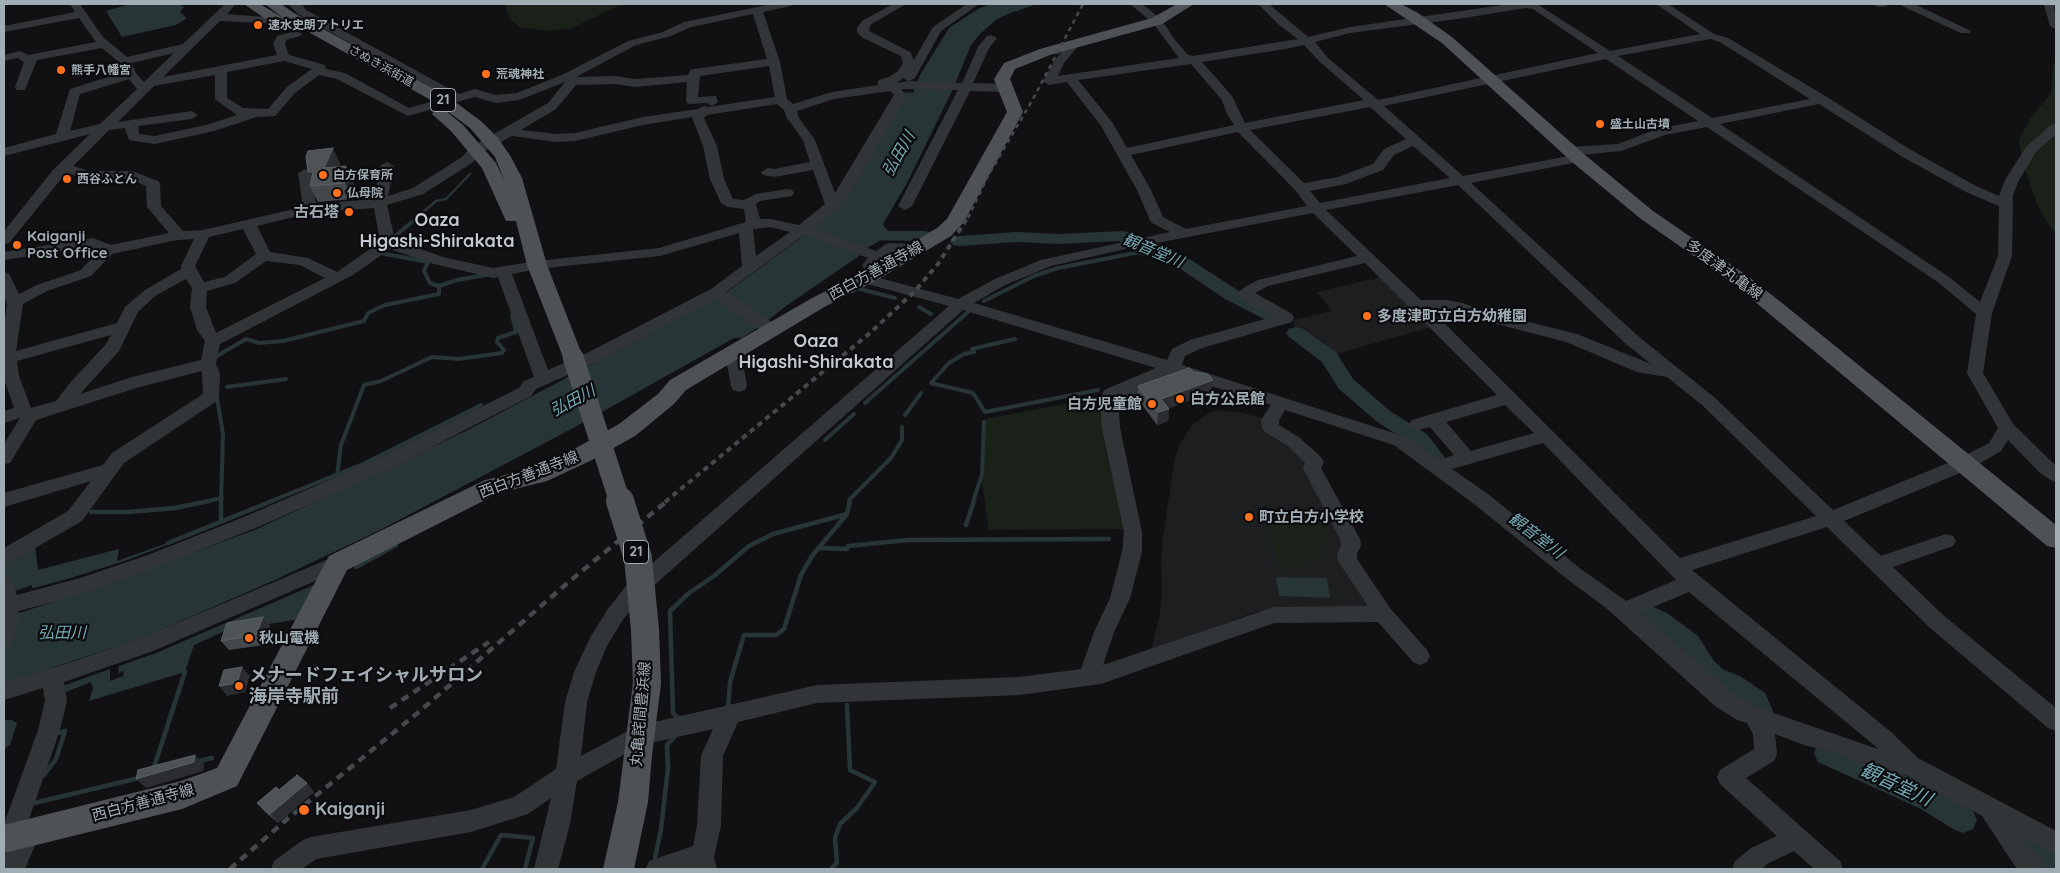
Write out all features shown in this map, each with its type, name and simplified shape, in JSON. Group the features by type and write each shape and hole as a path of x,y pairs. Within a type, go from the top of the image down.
{"main road":[{"name":"さぬき浜街道","path":"251,4 296,34 445,102"},
{"name":"さぬき浜街道","path":"272,4 289,16 445,102"},
{"path":"1004,88 1002,79 1008,66 1028,58 1157,21 1186,4"},
{"name":"多度津丸亀線","path":"1391,4 1419,20 1447,40 1574,155 1647,216 1742,281 1966,463 2056,539"},
{"name":"西白方善通寺線","path":"14,836 182,795 227,777 338,562 494,486 539,475 584,454 627,430 678,386 735,357 770,329 865,278 944,232 956,222 1015,112 1004,88"},
{"name":"21","path":"445,102 457,128 484,146 500,193 538,265"},
{"name":"丸亀詫間豊浜線","path":"538,265 574,357 638,558 646,630 646,683 633,802 618,869"}],"street":[{"path":"75,4 104,44 125,61 131,74 148,86 221,70 259,64 284,57 321,68 291,90 271,113 240,112 221,99 221,70"},
{"path":"4,240 39,195 66,166 231,4"},
{"path":"293,4 298,6 302,12 361,43 445,102"},
{"path":"317,71 341,76 401,110 408,112 475,93 496,99 513,97 570,79 632,43 667,34 688,24 786,4"},
{"path":"871,89 869,86 893,80 902,73 909,63 906,54 867,36 863,32 863,28 866,23 901,4"},
{"path":"7,610 124,572 258,519 378,466 525,392 530,385 593,357 718,294 750,267 802,230 832,205 847,186 900,95 899,86 937,29 953,16 974,4"},
{"path":"1135,4 1157,21 1184,57 1194,60 1228,99 1233,114 1242,129 1301,188 1316,208 1416,305 1611,503 1684,574 1883,739 1910,765 2056,843"},
{"path":"1263,4 1312,45 1324,60 1459,180 1632,340 1708,401 1936,621 2056,720"},
{"path":"1072,46 1059,62 1049,81 1285,46 1350,30 1526,4 1537,7 1944,280 1984,313"},
{"path":"1660,4 1710,36 1724,40 1947,176 2006,204"},
{"path":"1906,4 1965,31"},
{"path":"2049,4 2056,26"},
{"path":"757,10 786,106"},
{"path":"4,29 82,14"},
{"path":"217,17 279,21"},
{"path":"284,57 279,44 281,38 296,34"},
{"path":"1124,153 1178,140 1370,103 1375,104 1492,81 1607,55 1710,36"},
{"path":"905,206 963,87 990,38"},
{"path":"4,58 20,54 25,59 104,44"},
{"path":"125,61 187,47"},
{"path":"21,87 32,58"},
{"path":"774,62 694,73 692,101 712,99 707,110 698,118 710,146 717,180 728,203 748,204 756,198 787,193"},
{"path":"131,74 74,92 60,160 66,166 88,175 132,175 153,184 154,207 179,236"},
{"path":"570,79 615,80 635,83 694,78"},
{"path":"1070,78 1108,125 1144,190 1157,220 1183,233"},
{"path":"4,256 93,242 108,249 179,236 203,234 310,209 380,203 418,191 467,160 484,146 552,106 566,91 570,79"},
{"path":"786,106 871,89 899,86 1004,88"},
{"path":"510,132 556,138 575,137 643,120 782,100 809,140 832,205"},
{"path":"546,869 558,824 567,775 576,702 585,672 598,642 633,592 961,304 1000,282 1046,263 1183,233 1459,180 1613,148 1662,132 1823,100"},
{"path":"132,123 131,131 134,137 155,140 209,128 256,113"},
{"path":"4,152 106,127 192,115"},
{"path":"2056,128 2031,150 2012,180 2006,195 2005,256 1984,313 1975,373 2007,428 2045,467 2056,475"},
{"path":"1301,188 1342,181 1378,167 1389,152 1414,140"},
{"path":"768,172 818,165"},
{"path":"387,166 380,203 388,243"},
{"path":"305,173 310,209"},
{"path":"748,204 750,205 750,267"},
{"path":"388,243 438,261 493,273 538,265 660,252 749,225 770,222 802,230 878,257"},
{"path":"246,224 252,229 264,255 272,258 303,261 337,278"},
{"path":"203,234 188,266 189,271 200,288 198,307 205,330 214,342"},
{"path":"4,557 75,516 118,458 211,397 212,374 208,364 214,342 337,278 388,243"},
{"path":"843,289 855,275 891,247 915,248"},
{"path":"15,302 42,288 86,273 108,249"},
{"path":"200,288 230,280 264,255"},
{"path":"1089,676 1104,632 1120,598 1132,552 1133,532 1111,428 1110,412 1114,401 1110,394 1173,367 1178,353 1196,344 1286,318 1244,294 1263,283 1368,258"},
{"path":"62,406 75,388 113,347 131,310 150,293 189,271"},
{"path":"503,271 543,379"},
{"path":"4,277 15,302 7,353 11,376 27,413"},
{"path":"865,278 961,304 1173,367 1400,442 1481,499 1623,611 1723,700 1754,717 1807,736 1836,743 1872,758 1910,765"},
{"path":"718,294 770,329"},
{"path":"1416,305 1447,305 1463,308 1476,314 1571,338 1643,368 1673,372"},
{"path":"7,353 123,326"},
{"path":"735,357 739,386"},
{"path":"4,417 62,406 132,383 208,364"},
{"path":"1467,458 1426,422 1508,398"},
{"path":"1281,402 1270,420 1271,428 1294,442 1315,462 1312,468 1350,539 1351,546 1347,553 1348,561 1383,614 1420,656"},
{"path":"4,458 27,413"},
{"path":"1623,611 1684,574 1830,520 1966,463 1995,447 2007,428"},
{"path":"1436,467 1546,436"},
{"path":"4,500 110,470"},
{"path":"1878,565 1946,541"},
{"path":"4,691 146,645 338,562"},
{"path":"4,585 7,610 4,641"},
{"path":"283,869 311,848 471,821 520,806 567,775 637,736 682,725 817,694 1019,686 1101,675 1274,615 1383,614"},
{"path":"13,869 14,836 56,701 52,677"},
{"path":"658,869 688,858 703,863 709,825 712,756 726,716"},
{"path":"1754,717 1764,733 1766,754 1728,777 1795,839 1831,869"},
{"path":"1991,808 2022,857 2033,869"},
{"path":"1744,869 1759,856 1795,839"}],"shaded area":[{"path":"507,4 622,4 572,28 548,31 519,27 510,19 506,8"},
{"path":"2056,58 2056,234 2044,218 2036,201 2022,161 2019,140 2030,119 2051,93 2053,67"},
{"name":"多度津町立白方幼稚園","path":"1381,277 1432,327 1333,355 1294,327 1294,320 1332,311 1317,292"},
{"path":"1105,396 1105,415 1127,529 989,530 981,477 986,419"},
{"name":"町立白方小学校","path":"1219,410 1267,419 1304,455 1346,541 1370,607 1278,609 1253,613 1151,650 1159,618 1162,595 1163,537 1175,458 1180,444 1192,425 1209,413"},
{"path":"1328,516 1328,538 1323,550 1314,559 1303,565 1279,572 1266,517"}],"water":[{"path":"131,4 178,4 184,7 180,12 187,18 176,25 122,37 106,11"},
{"name":"弘田川","path":"990,4 1037,4 1017,11 1026,14 1015,11 997,19 971,45 952,91 906,185 883,224 889,231 884,238 867,248 859,256 766,322 742,338 734,338 577,426 380,530 275,580 135,641 4,683 4,618 116,581 257,529 468,430 683,316 714,294 727,292 802,237 840,203 859,177 905,92 913,93 920,75 949,28 978,9"},
{"path":"167,543 167,545 127,560 74,577 34,588 32,588 32,585 4,595 4,560 35,544 38,570 119,549 117,561"},
{"path":"1276,577 1327,578 1330,598 1279,596"},
{"path":"321,582 300,619 225,631 194,645 185,672 89,701 93,688 91,682 66,692 60,687 110,669 110,681 123,676 124,671 118,673 119,666 156,653"},
{"path":"4,720 12,720 17,723 10,745 4,749"}],"building":[{"path":"333,148 324,168 346,166 345,183 310,186 313,172 308,172 306,157 308,151"},
{"path":"1189,368 1194,372 1208,374 1213,380 1161,399 1169,409 1158,412 1138,386"},
{"path":"263,617 256,635 221,641 227,623"},
{"path":"242,667 237,683 219,686 224,670"},
{"path":"195,755 194,762 136,779 138,770"},
{"path":"297,775 307,783 270,814 257,803 276,787 279,790"}],"waterway":[{"path":"416,218 436,201 446,199 470,174"},
{"path":"394,237 418,217"},
{"name":"観音堂川","path":"856,236 924,236"},
{"name":"観音堂川","path":"959,241 1017,237 1058,239 1123,236 1145,251 1157,252 1185,264 1232,295 1273,316"},
{"path":"984,301 1034,276 1058,268 1145,251"},
{"path":"380,253 428,262 424,271 430,283 439,286"},
{"path":"439,286 457,280 486,275"},
{"path":"217,356 246,339 259,343 283,341 364,321 368,313 385,305 439,294 439,286"},
{"path":"856,288 895,298"},
{"path":"919,307 931,314"},
{"path":"865,403 968,312"},
{"path":"337,474 341,445 364,385 381,381 432,357 459,359 502,353 504,350 497,342 498,338 516,332 512,315"},
{"name":"観音堂川","path":"1296,333 1329,357 1346,384 1383,416 1419,439 1435,459"},
{"path":"1015,339 972,349 974,352 964,354 949,363 931,383 973,393 985,412 1098,390"},
{"path":"227,387 286,379"},
{"path":"1119,404 1129,394 1142,390"},
{"path":"905,415 921,393"},
{"path":"217,398 223,434 221,498"},
{"path":"337,474 363,464 481,405"},
{"path":"825,440 854,414"},
{"path":"973,502 982,474 984,422"},
{"path":"849,502 891,458 902,440 902,427"},
{"path":"269,502 337,474"},
{"path":"203,502 221,498"},
{"path":"91,512 129,512 175,508 209,501"},
{"path":"221,522 272,501"},
{"path":"847,514 850,501"},
{"path":"966,525 974,501"},
{"path":"221,502 221,522"},
{"path":"680,720 673,713 670,611 689,593 714,576 749,546 773,534 847,514"},
{"path":"819,548 847,514"},
{"path":"168,543 221,522"},
{"path":"819,548 847,549 848,546 908,540 1109,539"},
{"path":"356,567 396,545"},
{"path":"728,708 730,682 744,635 776,635 784,629 801,575 819,548"},
{"name":"観音堂川","path":"1642,612 1658,620 1689,643 1705,669 1715,678 1731,684 1756,701 1763,718"},
{"path":"153,770 185,672"},
{"path":"831,869 837,863 835,838 840,824 857,808 875,782 850,770 847,705"},
{"path":"44,775 56,759 65,731 55,734"},
{"path":"655,858 661,829 668,768 667,745 677,734"},
{"name":"観音堂川","path":"1828,753 1931,800 1963,820"},
{"path":"196,762 212,758"},
{"path":"34,803 139,778"},
{"path":"482,869 501,835 533,838 525,869"},
{"name":"観音堂川","path":"2015,842 2056,868"},
{"path":"4,862 8,850"}],"railway":[{"path":"968,218 988,176 1033,99 1083,4"},
{"path":"665,502 870,333 914,292 938,264 968,217"},
{"path":"230,869 286,820 420,711 571,580 667,501"},
{"path":"390,708 489,642"}],"place":[{"name":"速水史朗アトリエ","path":"258,25"},
{"name":"熊手八幡宮","path":"61,70"},
{"name":"荒魂神社","path":"486,74"},
{"name":"盛土山古墳","path":"1600,124"},
{"name":"白方保育所","path":"323,175"},
{"name":"西谷ふとん","path":"67,179"},
{"name":"仏母院","path":"337,193"},
{"name":"古石塔","path":"349,212"},
{"name":"Kaiganji Post Office","path":"17,245"},
{"name":"多度津町立白方幼稚園","path":"1367,316"},
{"name":"白方公民館","path":"1180,399"},
{"name":"白方児童館","path":"1152,404"},
{"name":"町立白方小学校","path":"1249,517"},
{"name":"秋山電機","path":"249,638"},
{"name":"メナードフェイシャルサロン 海岸寺駅前","path":"239,686"},
{"name":"Kaiganji","path":"304,810"}],"district":[{"name":"Oaza Higashi-Shirakata","path":"437,231"},
{"name":"Oaza Higashi-Shirakata","path":"816,352"}]}
